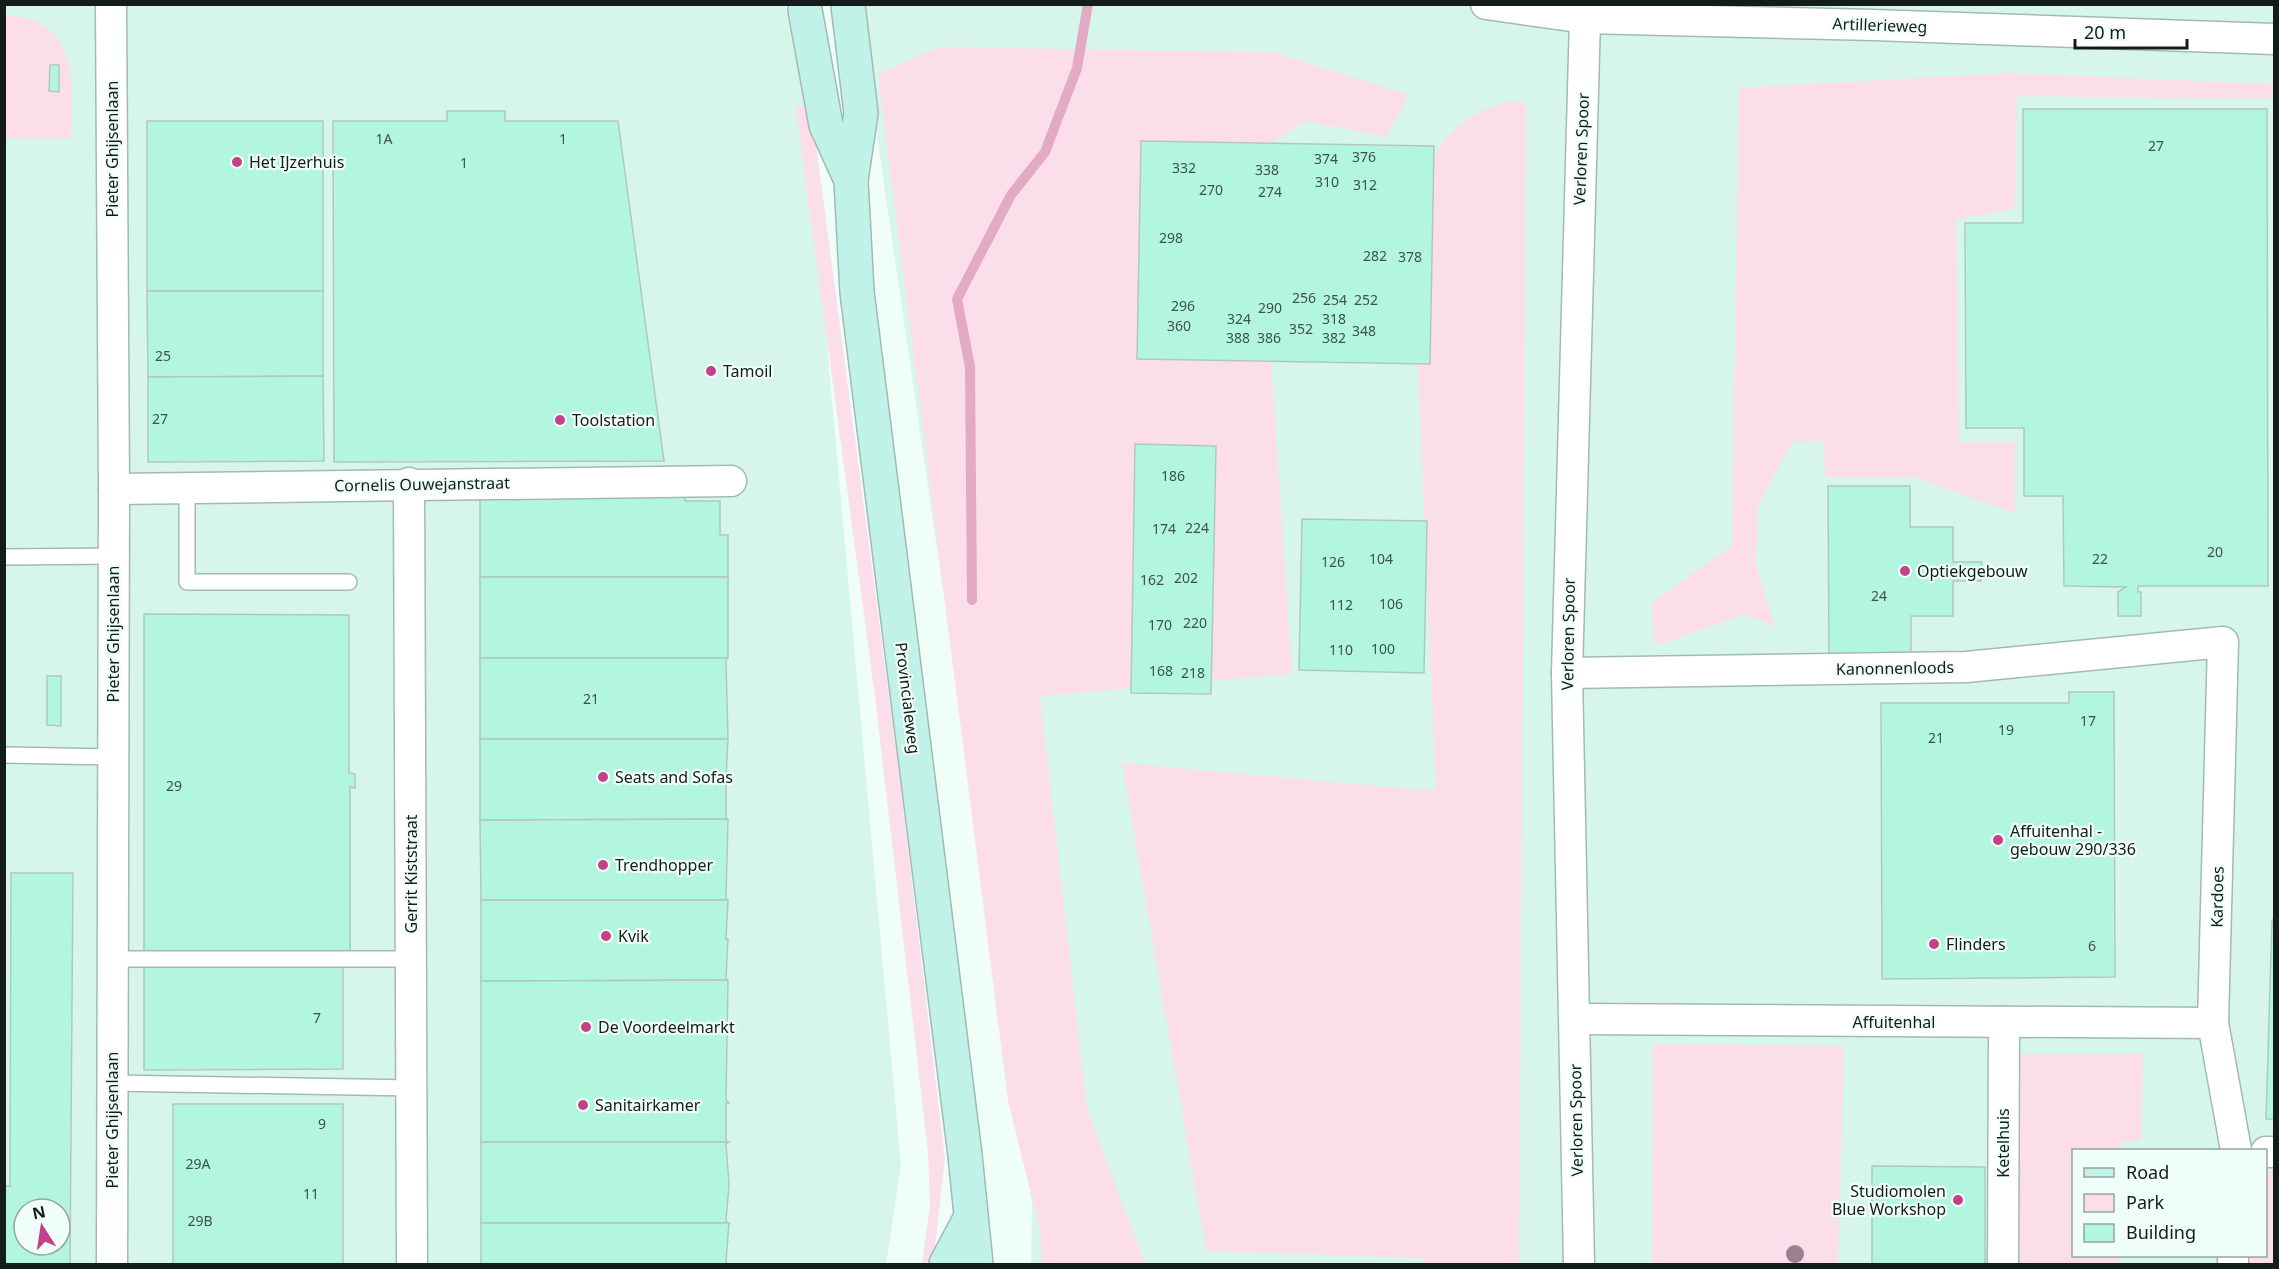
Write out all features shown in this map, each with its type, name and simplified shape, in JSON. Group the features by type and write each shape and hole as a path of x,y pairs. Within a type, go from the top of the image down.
{"main road":[{"path":"795,7 827,10 849,5"},
{"name":"Provincialeweg","path":"849,5 861,113 851,180 857,292 965,1155 976,1264"},
{"name":"Provincialeweg","path":"795,7 826,125 851,180"},
{"path":"946,1264 971,1217"}],"street":[{"name":"Pieter Ghijsenlaan","path":"111,4 114,489 112,1264"},
{"name":"Artillerieweg","path":"1486,4 1584,11 1872,15 2274,39"},
{"name":"Verloren Spoor","path":"1579,1264 1567,673 1584,11"},
{"name":"Cornelis Ouwejanstraat","path":"114,489 409,483 731,481"},
{"name":"Gerrit Kiststraat","path":"409,483 412,1264"},
{"name":"Kanonnenloods","path":"1567,673 1966,667 2223,642"},
{"name":"Kardoes","path":"2223,642 2213,1023 2236,1149"},
{"name":"Affuitenhal","path":"1575,1019 2213,1023"},
{"name":"Ketelhuis","path":"2003,1264 2004,1022"}],"lane":[{"path":"187,487 187,582 349,582"},
{"path":"4,557 114,556"},
{"path":"4,755 113,757"},
{"path":"113,959 412,959"},
{"path":"113,1083 413,1088"}],"shaded area":[{"path":"5,5 785,5 801,56 901,1166 886,1264 5,1264"},
{"path":"858,5 2274,5 2274,1264 1031,1264 1032,1203"}],"green space":[{"path":"4,16 29,19 47,27 59,40 67,57 71,76 70,138 5,138"},
{"path":"939,47 1273,52 1409,95 1386,137 1305,121 1257,153 1292,674 1040,696 1087,1109 1145,1264 1042,1264 1040,1230 1008,1101 878,74"},
{"path":"2008,73 2274,84 2274,99 2017,96 2015,209 1956,219 1959,442 2015,442 2015,513 1913,477 1826,477 1822,441 1792,442 1758,506 1756,565 1775,627 1746,614 1655,646 1651,603 1732,546 1739,88"},
{"path":"1505,102 1526,102 1519,1264 1424,1264 1423,1258 1206,1251 1122,763 1436,791 1412,228 1430,166 1449,135 1481,112"},
{"path":"799,106 811,106 898,765 945,1159 933,1264 922,1264 930,1205 928,1152 875,697 796,110"},
{"path":"1653,1044 1844,1046 1838,1264 1652,1264"},
{"path":"2017,1054 2143,1054 2141,1141 2121,1141 2120,1149 2072,1149 2072,1257 2119,1257 2119,1264 2016,1264"},
{"path":"2274,1170 2274,1264 2248,1264 2248,1257 2267,1257 2267,1174"}],"building":[{"path":"50,65 59,65 59,92 49,91"},
{"path":"2023,109 2267,109 2268,586 2138,586 2138,592 2141,592 2141,616 2118,616 2118,592 2126,587 2064,586 2063,496 2024,496 2024,428 1966,428 1965,223 2023,223"},
{"path":"447,111 505,111 505,121 618,121 664,461 334,462 333,121 447,121"},
{"path":"147,121 323,121 323,291 147,291"},
{"path":"1141,141 1434,146 1430,364 1137,359"},
{"path":"147,291 323,291 323,376 148,377"},
{"path":"323,376 324,461 148,462 148,377"},
{"path":"1135,444 1216,446 1211,694 1131,693"},
{"name":"Optiekgebouw","path":"1828,486 1910,486 1910,527 1953,527 1953,562 1982,562 1981,581 1953,581 1953,616 1911,616 1911,658 1829,658"},
{"path":"480,495 685,495 685,501 720,501 720,535 728,535 728,577 480,577"},
{"path":"1302,519 1427,521 1424,673 1299,670"},
{"path":"480,577 728,577 728,658 480,658"},
{"path":"144,614 349,615 349,773 355,774 355,788 350,787 350,951 144,952"},
{"path":"480,658 728,658 726,659 728,739 480,739"},
{"path":"47,676 61,676 61,726 47,725"},
{"name":"Affuitenhal - gebouw 290/336","path":"2069,692 2114,692 2115,977 1882,979 1881,703 2069,703"},
{"path":"480,739 728,739 726,818 728,819 480,820"},
{"path":"728,819 726,899 728,900 481,900 480,820"},
{"path":"11,873 73,873 71,1197 12,1197 12,1257 70,1257 70,1264 4,1264 4,1186 10,1186"},
{"path":"481,900 728,900 726,979 728,980 481,981"},
{"path":"2272,920 2274,920 2274,1119 2266,1119"},
{"path":"144,966 343,966 343,1069 144,1070"},
{"path":"728,980 726,1100 729,1103 726,1103 726,1141 729,1142 481,1142 481,981"},
{"path":"173,1104 343,1104 343,1264 173,1264"},
{"path":"481,1142 729,1142 726,1144 729,1184 726,1221 729,1223 481,1223"},
{"path":"1872,1166 1985,1167 1985,1264 1872,1264"},
{"path":"481,1223 729,1223 726,1262 729,1264 481,1264"}],"waterway":[{"path":"972,600 970,367 957,299 1011,195 1045,152 1077,68 1088,4"}],"place":[{"name":"Het IJzerhuis","path":"237,162"},
{"name":"Tamoil","path":"711,371"},
{"name":"Toolstation","path":"560,420"},
{"name":"Optiekgebouw","path":"1905,571"},
{"name":"Seats and Sofas","path":"603,777"},
{"name":"Affuitenhal - gebouw 290/336","path":"1998,840"},
{"name":"Trendhopper","path":"603,865"},
{"name":"Kvik","path":"606,936"},
{"name":"Flinders","path":"1934,944"},
{"name":"De Voordeelmarkt","path":"586,1027"},
{"name":"Sanitairkamer","path":"583,1105"},
{"name":"Studiomolen Blue Workshop","path":"1958,1200"}]}
